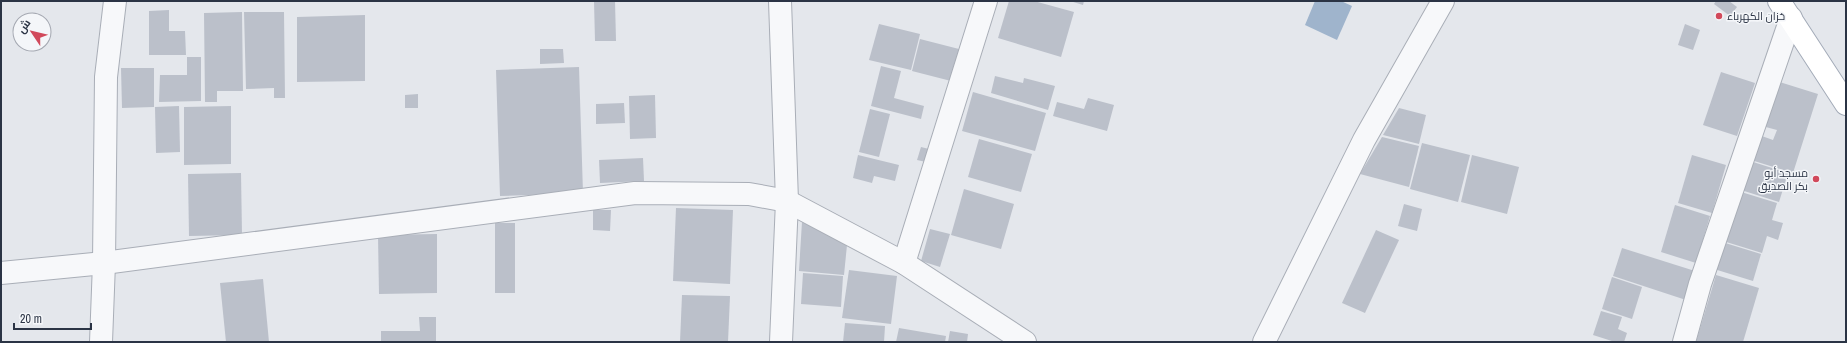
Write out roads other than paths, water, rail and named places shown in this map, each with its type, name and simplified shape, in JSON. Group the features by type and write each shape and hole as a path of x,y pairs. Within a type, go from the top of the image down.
{"main road":[{"path":"1785,10 1846,104"}],"street":[{"path":"100,342 104,263 106,77 115,1"},
{"path":"780,1 787,201 781,342"},
{"path":"904,263 986,1"},
{"path":"1264,342 1364,140 1443,1"},
{"path":"1684,342 1700,284 1785,10"},
{"path":"1,273 104,263 635,193 749,194 787,201 904,263 1025,342"}],"water":[{"path":"1315,1 1341,1 1352,6 1337,40 1305,25"}],"place":[{"name":"خزان الكهرباء","path":"1719,16"},
{"name":"مسجد أبو بكر الصديق","path":"1816,179"}]}
